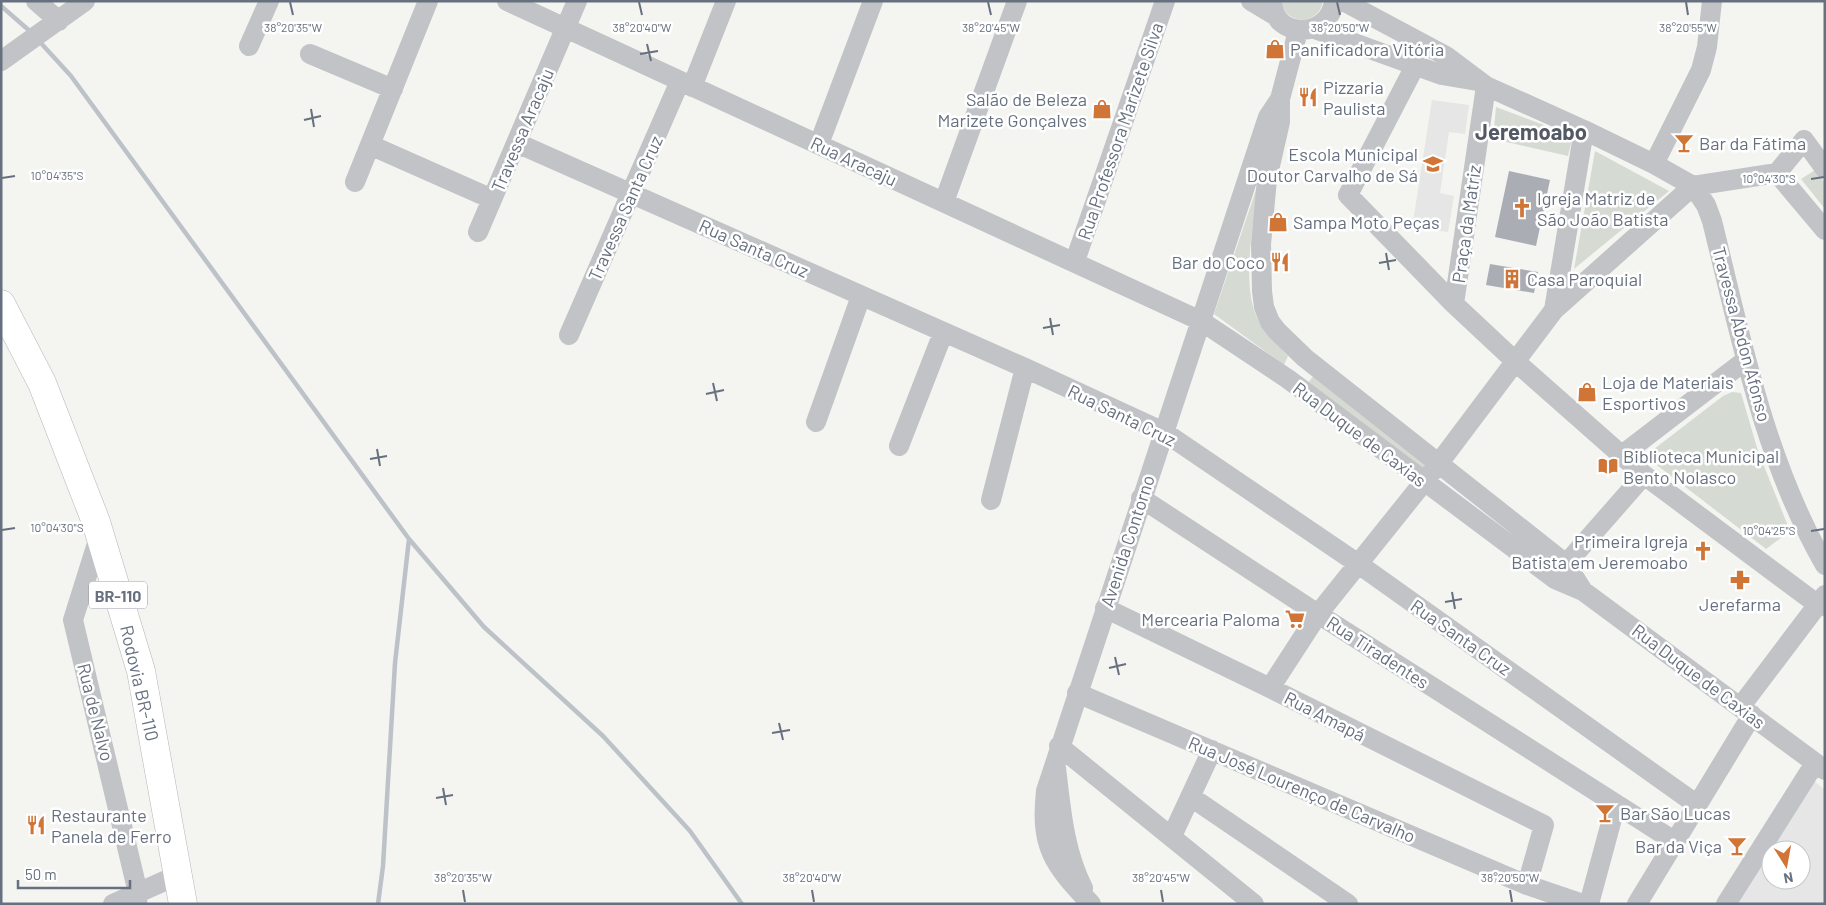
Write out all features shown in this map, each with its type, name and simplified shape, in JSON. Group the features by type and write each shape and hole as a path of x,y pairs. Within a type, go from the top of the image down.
{"highway":[{"name":"Rodovia BR-110","path":"1,304 42,383 100,534 141,671 183,904"}],"street":[{"path":"36,1 59,21"},
{"path":"1,61 85,1"},
{"path":"249,46 269,1"},
{"path":"355,182 428,1"},
{"name":"Rua Aracaju","path":"507,1 1075,261 1201,321 1288,379"},
{"name":"Travessa Aracaju","path":"478,232 577,1"},
{"name":"Travessa Santa Cruz","path":"569,335 632,193 726,1"},
{"path":"819,144 873,1"},
{"path":"944,202 1017,1"},
{"name":"Rua Professora Marizete Silva","path":"1075,261 1165,1"},
{"path":"1251,1 1274,8 1282,24 1306,30 1442,75 1483,84 1584,130 1654,164 1693,186"},
{"path":"1305,358 1277,332 1270,322 1264,307 1261,244 1263,213 1267,180 1280,122 1280,99 1306,30 1324,23 1331,14 1334,1"},
{"path":"1343,1 1372,8 1446,56 1483,84"},
{"path":"1654,164 1701,70 1707,47 1712,1"},
{"path":"310,54 393,88"},
{"name":"Praça da Matriz","path":"1415,66 1348,195 1454,304 1516,362 1644,475 1822,602"},
{"name":"Praça da Matriz","path":"1454,304 1483,84"},
{"name":"Avenida Contorno","path":"1091,904 1064,876 1054,860 1046,840 1043,813 1046,791 1268,116 1280,99"},
{"path":"1554,310 1584,130"},
{"path":"1270,688 1318,614 1439,463 1554,310 1693,186 1777,174 1804,140 1825,169"},
{"name":"Rua Santa Cruz","path":"517,143 1025,368 1164,432 1357,563 1696,804"},
{"path":"370,145 492,199"},
{"path":"1777,174 1825,230"},
{"name":"Travessa Abdon Afonso","path":"1693,186 1706,205 1712,221 1746,360 1776,461 1804,528 1825,565"},
{"path":"816,422 861,296"},
{"path":"899,446 944,333"},
{"name":"Rua Duque de Caxias","path":"1583,591 1566,564 1305,358 1288,379 1554,579 1583,591 1746,710 1820,767"},
{"path":"1622,455 1746,360"},
{"path":"991,500 1025,368"},
{"path":"1566,564 1644,475"},
{"name":"Rua Tiradentes","path":"1141,498 1318,614 1674,841"},
{"name":"Rua de Nalvo","path":"100,534 73,620 138,898"},
{"path":"1636,904 1696,804 1746,710 1822,602"},
{"name":"Rua Amapá","path":"1105,608 1544,825 1527,885"},
{"name":"Rua José Lourenço de Carvalho","path":"1077,693 1527,885 1583,904"},
{"path":"1172,836 1212,750"},
{"path":"1057,754 1172,836 1254,904"},
{"path":"1726,904 1820,767"},
{"path":"1190,797 1348,904"},
{"path":"1589,904 1616,804"},
{"path":"113,904 138,898 178,875"}],"shaded area":[{"path":"1281,1 1323,1 1315,15 1309,19 1302,20 1295,19 1289,15"},
{"name":"Escola Municipal Doutor Carvalho de Sá","path":"1432,100 1469,105 1465,134 1449,132 1440,193 1454,196 1448,232 1428,229 1428,224 1413,222"},
{"path":"1496,107 1573,136 1568,156 1493,139"},
{"path":"1595,151 1669,191 1574,269"},
{"path":"1815,170 1825,183 1825,209 1801,179"},
{"path":"1258,184 1250,247 1249,280 1251,296 1254,310 1260,323 1288,356 1284,365 1214,314"},
{"path":"1314,375 1429,464 1424,470 1308,383"},
{"path":"1732,392 1741,393 1758,451 1790,531 1766,549 1645,456 1723,396"},
{"path":"1813,780 1825,790 1825,904 1735,904 1761,863 1761,890 1811,890 1811,840 1775,840"}],"building":[{"name":"Igreja Matriz de São João Batista","path":"1509,171 1550,180 1536,246 1495,237"},
{"name":"Casa Paroquial","path":"1490,264 1538,272 1534,293 1486,285"}],"waterway":[{"path":"1,6 32,33"},
{"path":"39,41 71,76 409,539 484,627 603,736 690,831 742,904"},
{"path":"378,904 383,866 395,663 409,539"}],"place":[{"name":"Panificadora Vitória","path":"1275,49"},
{"name":"Pizzaria Paulista","path":"1308,97"},
{"name":"Salão de Beleza Marizete Gonçalves","path":"1102,109"},
{"name":"Bar da Fátima","path":"1684,143"},
{"name":"Escola Municipal Doutor Carvalho de Sá","path":"1433,164"},
{"name":"Igreja Matriz de São João Batista","path":"1522,208"},
{"name":"Sampa Moto Peças","path":"1278,222"},
{"name":"Bar do Coco","path":"1280,262"},
{"name":"Casa Paroquial","path":"1512,279"},
{"name":"Loja de Materiais Esportivos","path":"1587,392"},
{"name":"Biblioteca Municipal Bento Nolasco","path":"1608,466"},
{"name":"Primeira Igreja Batista em Jeremoabo","path":"1703,551"},
{"name":"Jerefarma","path":"1740,580"},
{"name":"Mercearia Paloma","path":"1295,619"},
{"name":"Bar São Lucas","path":"1605,813"},
{"name":"Restaurante Panela de Ferro","path":"36,825"},
{"name":"Bar da Viça","path":"1737,846"}],"district":[{"name":"Jeremoabo","path":"1531,131"}]}
